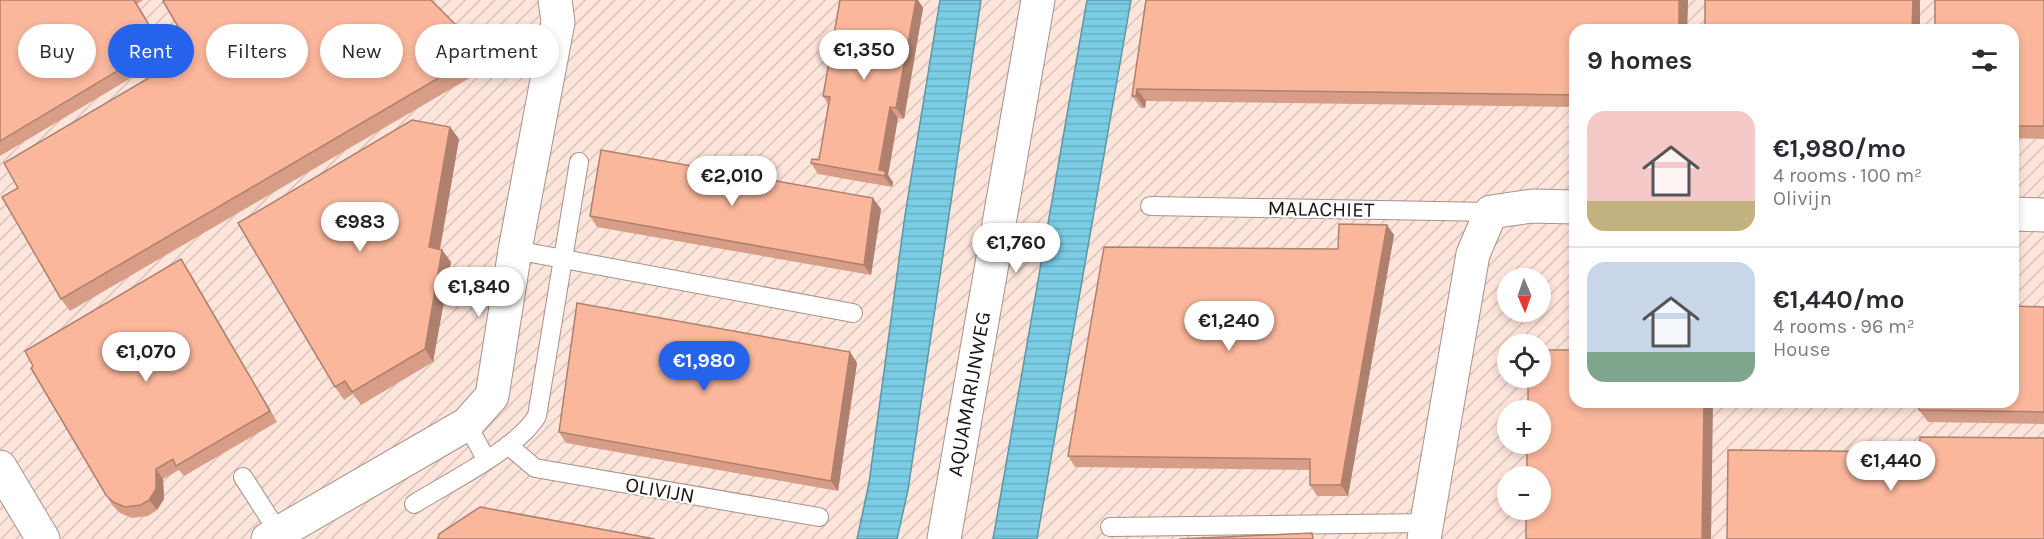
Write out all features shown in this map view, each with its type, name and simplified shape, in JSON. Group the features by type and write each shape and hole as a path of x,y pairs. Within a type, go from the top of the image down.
{"street":[{"path":"274,536 467,424 492,396 515,250 558,22 555,0"},
{"name":"AQUAMARIJNWEG","path":"944,539 1038,0"},
{"name":"MALACHIET","path":"1491,212 1532,206 1569,207"},
{"path":"1425,531 1473,254 1491,212"},
{"path":"2019,214 2044,215"},
{"path":"0,466 43,539"}],"lane":[{"path":"414,504 508,445 528,430 537,416 579,162"},
{"name":"MALACHIET","path":"1150,207 1491,212"},
{"path":"515,250 853,313"},
{"path":"467,424 486,459"},
{"name":"OLIVIJN","path":"508,445 535,468 819,517"},
{"path":"243,477 274,536"},
{"path":"1110,527 1425,531"}],"shaded area":[{"path":"0,0 2044,0 2044,539 0,539"}],"water":[{"path":"940,0 981,0 908,490 897,539 857,539 869,483 905,215"},
{"path":"1087,0 1131,0 1037,539 993,539"}],"building":[{"path":"0,0 134,0 148,24 108,24 108,77 0,141"},
{"path":"431,0 455,24 415,24 415,78 439,78 61,299 2,197 18,188 4,163 149,78 194,78 194,24 177,24 163,1"},
{"path":"840,0 916,0 896,108 890,107 879,170 885,171 885,176 811,163 812,159 819,160 830,97 823,96"},
{"path":"1146,0 1679,0 1679,24 1569,24 1569,95 1137,89 1136,96 1132,96"},
{"path":"1705,0 1913,0 1912,24 1705,24"},
{"path":"1935,0 2044,0 2044,126 2019,126 2019,24 1935,24"},
{"path":"412,120 450,127 429,247 442,250 425,349 352,392 345,381 335,387 238,223"},
{"path":"601,150 873,198 864,265 590,216"},
{"path":"1339,224 1387,225 1341,485 1310,485 1310,459 1068,456 1104,247 1338,249"},
{"path":"181,259 270,411 176,466 173,459 156,469 156,489 149,500 141,505 125,507 113,502 106,495 31,368 33,366 25,351"},
{"path":"577,303 850,352 831,481 559,432"},
{"path":"2019,306 2044,307 2044,412 1919,410 1919,408 2019,408"},
{"path":"1551,350 1569,350 1569,408 1704,408 1702,539 1526,539 1526,520 1551,520 1551,466 1527,466 1527,454 1551,454 1551,400 1528,400 1528,388 1551,388"},
{"path":"1920,437 2044,438 2044,539 1727,539 1728,450 1919,452"},
{"path":"480,507 655,539 438,539 439,534"},
{"path":"1312,533 1313,539 1179,539"}]}
